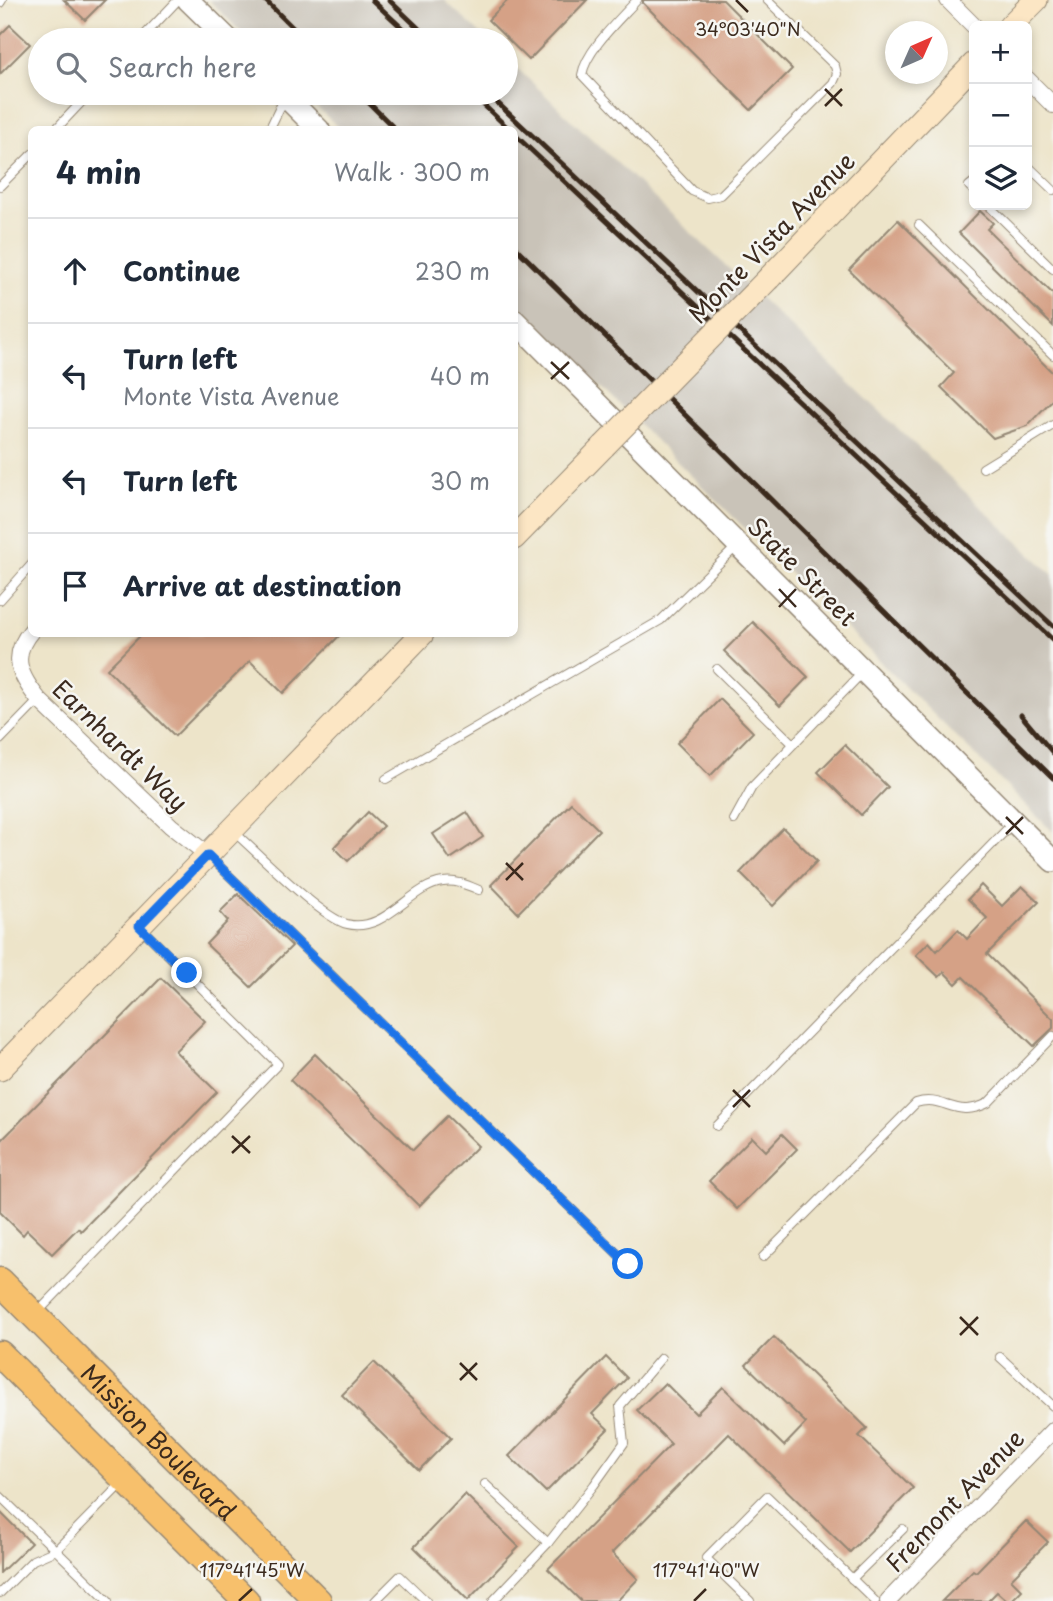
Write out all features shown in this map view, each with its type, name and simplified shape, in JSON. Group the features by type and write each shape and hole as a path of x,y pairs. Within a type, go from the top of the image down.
{"main road":[{"path":"1015,21 1036,0"},
{"name":"Monte Vista Avenue","path":"518,534 969,69"},
{"path":"0,1069 419,637"},
{"name":"Mission Boulevard","path":"0,1281 318,1601"},
{"path":"0,1354 246,1601"}],"street":[{"path":"188,0 217,28"},
{"path":"948,0 969,21"},
{"path":"1032,84 1053,105"},
{"path":"295,105 315,126"},
{"name":"State Street","path":"518,324 1053,861"},
{"name":"Earnhardt Way","path":"28,634 18,657 24,680 39,700 171,826 208,855"},
{"name":"Fremont Avenue","path":"888,1601 1053,1430"}],"lane":[{"path":"151,28 178,0"},
{"path":"637,0 593,52 582,75 692,191 708,198 721,195 833,83 837,74 835,66 773,2"},
{"path":"59,126 79,105"},
{"path":"271,126 279,105"},
{"path":"0,187 28,158"},
{"path":"1032,170 1053,190"},
{"path":"993,210 1053,269"},
{"path":"919,225 1053,355"},
{"path":"983,468 1053,425"},
{"path":"386,779 661,620 739,544"},
{"path":"0,600 28,568"},
{"path":"717,669 793,744"},
{"path":"734,820 752,787 864,670"},
{"path":"0,740 39,700"},
{"path":"717,1126 1014,822"},
{"path":"232,830 326,913 345,923 363,926 381,918 434,883 463,883 479,890"},
{"path":"208,855 628,1264"},
{"path":"35,1316 278,1064 139,926"},
{"path":"763,1257 916,1103 927,1100 962,1110 975,1110 988,1103 1053,1036"},
{"path":"1000,1357 1053,1406"},
{"path":"493,1601 548,1543 624,1443 620,1406 661,1358"},
{"path":"0,1592 33,1560 56,1550 125,1480"},
{"path":"485,1483 548,1543"},
{"path":"0,1496 108,1601"},
{"path":"750,1601 706,1558 767,1496 875,1601"},
{"path":"852,1579 904,1528"},
{"path":"375,1601 400,1576 426,1601"}],"shaded area":[{"path":"209,0 444,0 474,28 237,28"},
{"path":"518,69 1053,575 1053,832 518,305 518,126 337,126 315,105 518,105"}],"building":[{"path":"64,0 105,0 85,20"},
{"path":"508,0 587,0 529,60 518,49 518,28 496,28 488,20"},
{"path":"643,0 723,0 792,69 751,110 643,3"},
{"path":"10,25 28,42 28,46 0,74 0,35"},
{"path":"980,211 993,223 987,229 1053,294 1053,326 959,233"},
{"path":"898,220 1053,373 1053,399 1027,426 993,438 941,387 954,373 849,270"},
{"path":"753,622 808,677 780,706 724,651"},
{"path":"139,637 338,637 283,693 250,661 175,736 107,669"},
{"path":"720,699 753,732 710,776 677,743"},
{"path":"845,745 888,787 861,815 818,772"},
{"path":"571,803 599,830 518,913 491,885"},
{"path":"368,812 383,826 348,861 334,847"},
{"path":"467,812 483,837 450,859 433,834"},
{"path":"783,828 817,861 773,906 740,873"},
{"path":"981,885 1002,906 1022,886 1039,902 987,954 1053,1019 1053,1028 1034,1046 963,977 956,984 944,972 939,977 916,955 929,942 937,951 958,930 967,939 987,918 968,899"},
{"path":"238,894 292,946 251,987 206,944 228,921 220,912"},
{"path":"161,978 205,1021 175,1051 217,1092 81,1231 78,1228 52,1254 27,1230 23,1235 0,1212 0,1142"},
{"path":"315,1054 413,1150 447,1116 478,1146 419,1206 290,1080"},
{"path":"782,1134 797,1149 737,1209 709,1181 752,1137 766,1151"},
{"path":"774,1337 867,1428 859,1436 913,1488 850,1552 729,1434 612,1553 638,1579 617,1601 581,1601 548,1569 671,1444 637,1410 665,1383 696,1414 723,1387 784,1446 806,1423 746,1365"},
{"path":"606,1357 627,1378 592,1414 608,1429 546,1492 509,1456"},
{"path":"374,1362 451,1438 419,1470 342,1395"},
{"path":"465,1494 519,1547 468,1600 414,1547"},
{"path":"0,1512 31,1543 0,1573"},
{"path":"1026,1521 1048,1542 1011,1579 1022,1590 1011,1601 1007,1601 997,1592 988,1601 942,1601 973,1570 976,1572"}],"railway":[{"path":"265,0 293,28"},
{"path":"372,0 402,28"},
{"path":"389,0 418,28"},
{"path":"371,105 392,126"},
{"path":"484,105 506,126"},
{"path":"500,105 1053,626"},
{"path":"518,138 1053,640"},
{"path":"518,250 1053,778"},
{"path":"1021,715 1053,753"}],"route":[{"path":"187,973 139,926 208,855 628,1264"}]}
